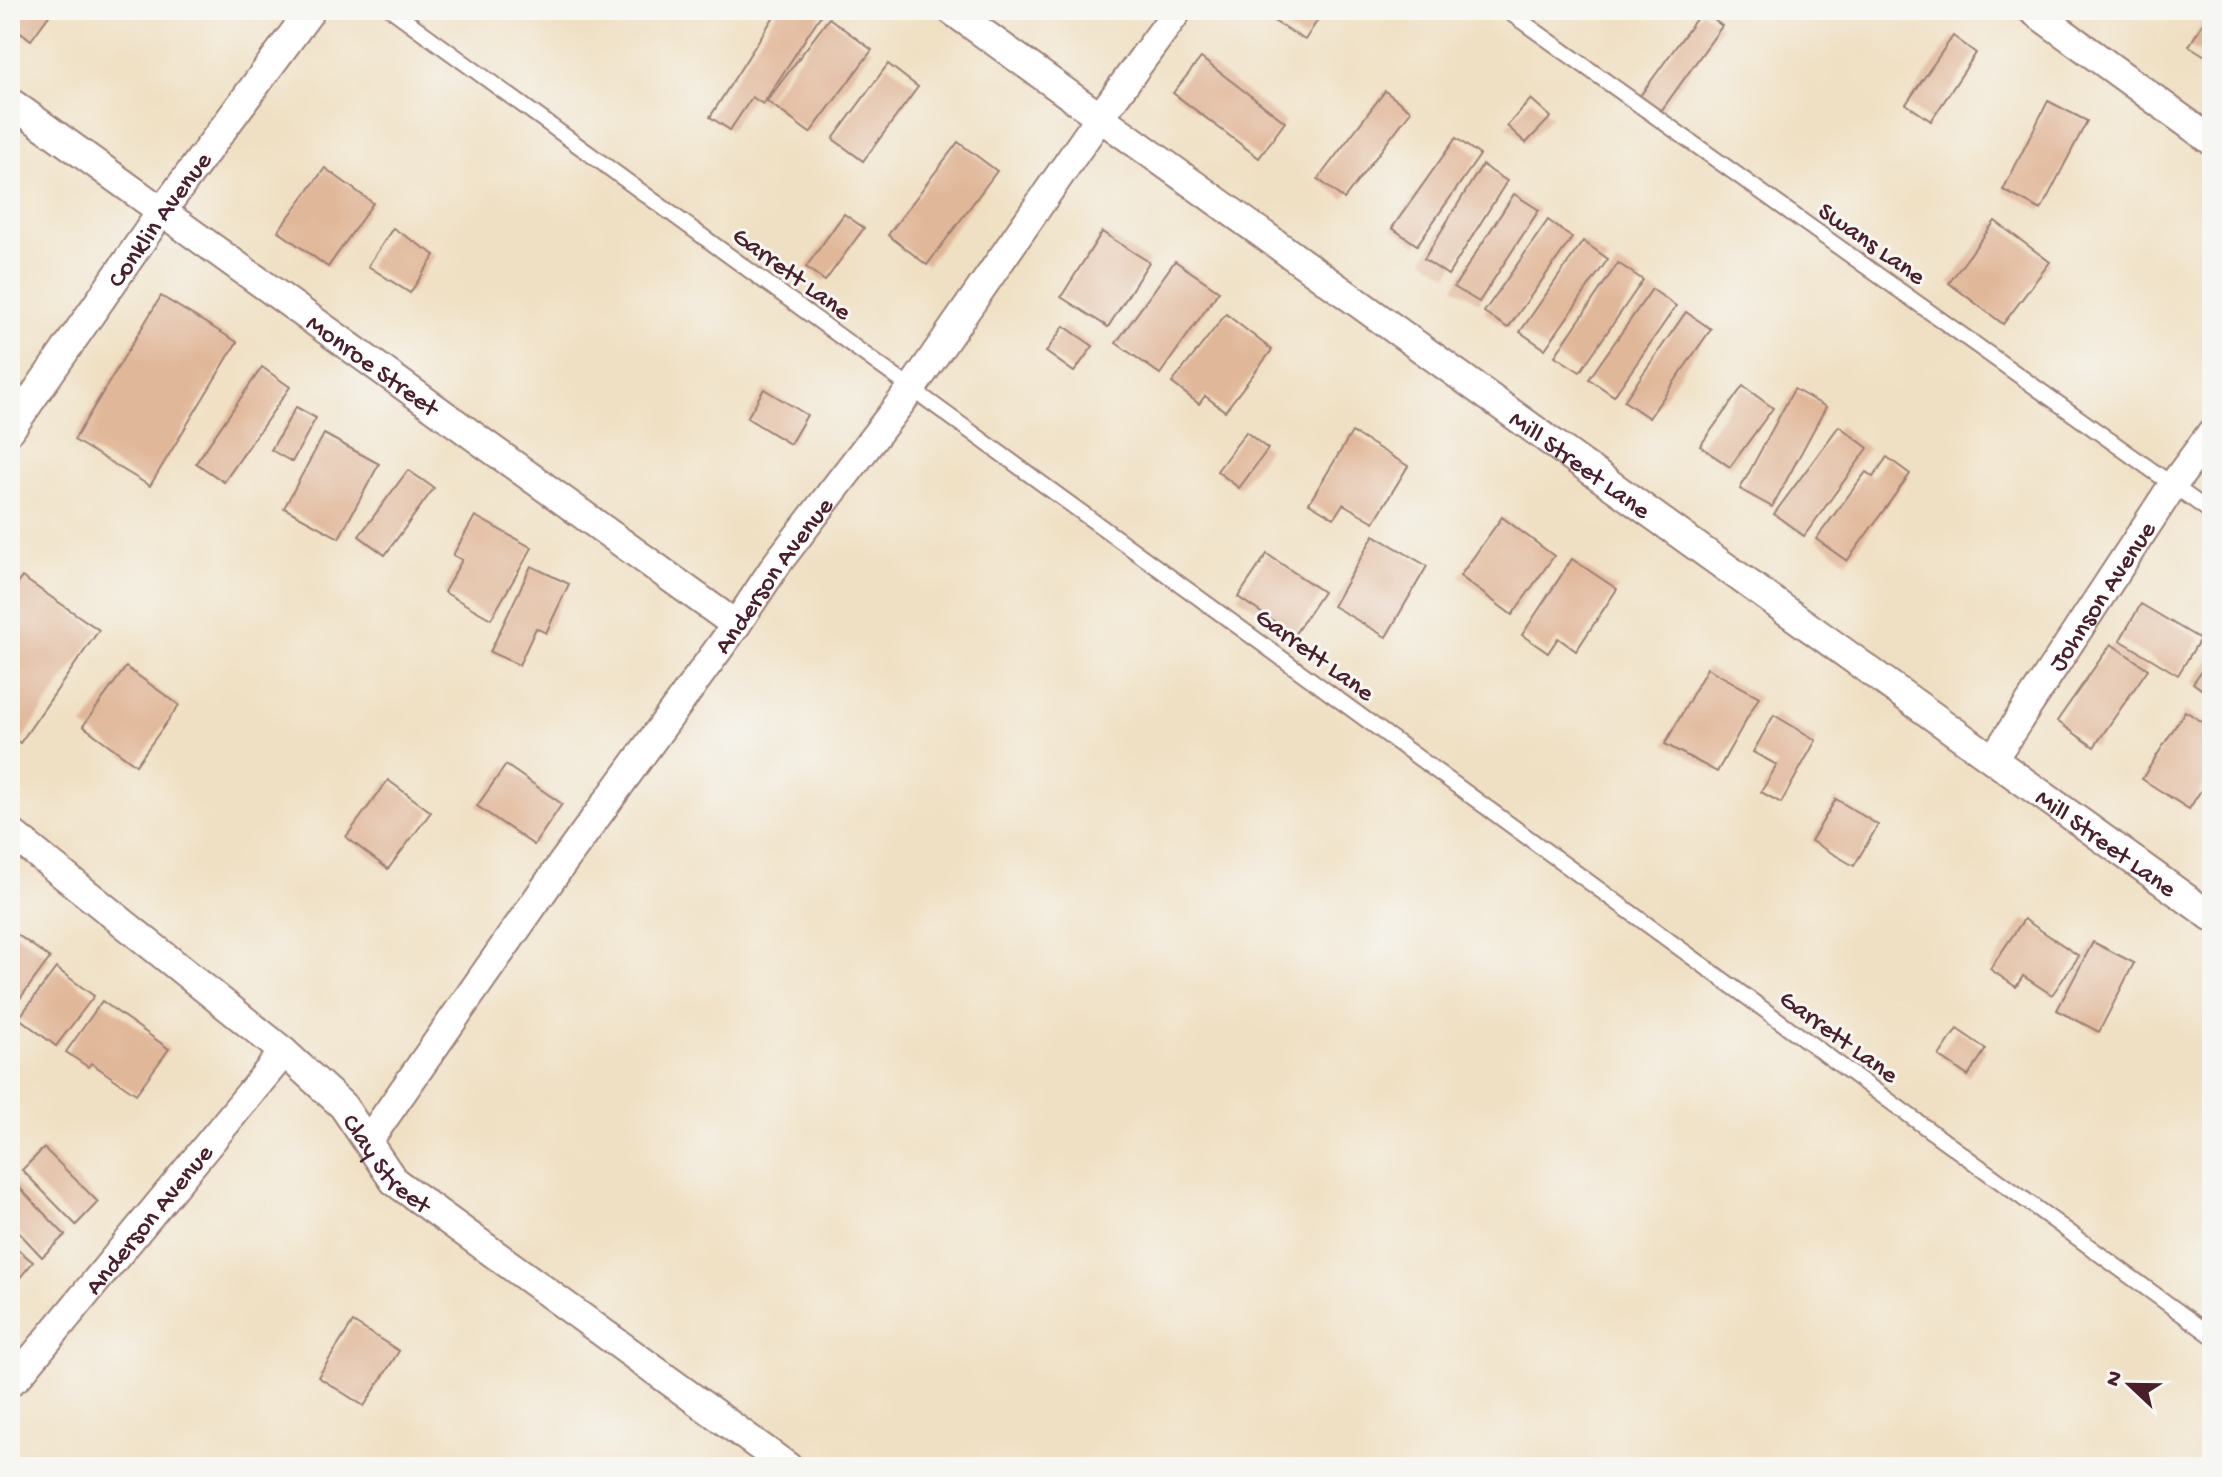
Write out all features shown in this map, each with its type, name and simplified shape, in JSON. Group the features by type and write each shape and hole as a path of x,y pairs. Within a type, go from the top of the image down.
{"street":[{"name":"Conklin Avenue","path":"10,430 162,211 311,10"},
{"name":"Mill Street Lane","path":"951,10 2212,917"},
{"name":"Anderson Avenue","path":"368,1141 778,562 912,388 1178,10"},
{"path":"2032,10 2212,141"},
{"name":"Monroe Street","path":"10,102 736,625"},
{"name":"Johnson Avenue","path":"1993,759 2173,485 2212,432"},
{"name":"Clay Street","path":"10,832 284,1052 343,1106 394,1181 788,1467"},
{"name":"Anderson Avenue","path":"13,1375 284,1052"}],"lane":[{"name":"Garrett Lane","path":"392,10 2212,1336"},
{"name":"Swans Lane","path":"1506,10 2212,513"}],"building":[{"path":"10,10 53,10 31,40 14,27 10,33"},
{"path":"778,10 824,10 763,104 752,97 730,130 710,117"},
{"path":"1260,10 1324,10 1305,40"},
{"path":"2212,10 2212,60 2189,46"},
{"path":"1702,11 1722,26 1661,111 1640,96"},
{"path":"829,18 872,50 810,133 767,101"},
{"path":"1953,36 1976,53 1931,121 1906,104"},
{"path":"1201,58 1285,122 1259,158 1173,93"},
{"path":"888,64 918,87 863,161 833,139"},
{"path":"1385,91 1411,111 1344,199 1318,179"},
{"path":"1531,99 1551,117 1526,143 1507,126"},
{"path":"2048,101 2087,121 2041,210 2003,190"},
{"path":"1456,138 1480,155 1417,245 1392,228"},
{"path":"958,142 997,171 927,265 888,235"},
{"path":"1482,165 1507,181 1448,275 1424,259"},
{"path":"325,168 373,203 328,267 278,231"},
{"path":"1514,194 1539,210 1479,302 1454,287"},
{"path":"844,214 864,228 825,281 806,267"},
{"path":"1548,220 1572,238 1508,328 1484,312"},
{"path":"1995,221 2050,262 2003,324 1949,283"},
{"path":"393,228 435,255 410,293 368,266"},
{"path":"1102,232 1149,262 1108,327 1061,297"},
{"path":"1583,241 1608,259 1545,349 1520,332"},
{"path":"1175,261 1219,291 1160,374 1116,343"},
{"path":"1618,263 1643,280 1580,372 1555,356"},
{"path":"1652,289 1676,306 1614,396 1589,379"},
{"path":"161,296 237,342 150,486 74,440"},
{"path":"1686,312 1711,329 1649,418 1624,401"},
{"path":"1226,314 1272,350 1225,411 1205,396 1199,404 1172,383"},
{"path":"1064,326 1093,346 1074,372 1046,352"},
{"path":"262,367 290,387 224,482 196,463"},
{"path":"1743,386 1773,408 1730,467 1700,446"},
{"path":"764,389 807,415 790,444 747,418"},
{"path":"1794,389 1826,407 1772,507 1740,489"},
{"path":"296,407 316,418 292,462 271,450"},
{"path":"1839,426 1868,448 1804,536 1774,514"},
{"path":"1246,432 1268,449 1239,488 1217,471"},
{"path":"1352,432 1408,466 1374,522 1343,504 1334,518 1309,503"},
{"path":"324,434 379,464 339,538 284,508"},
{"path":"1887,457 1910,474 1847,561 1816,539 1866,472 1873,477"},
{"path":"408,470 434,488 385,555 359,536"},
{"path":"475,516 532,548 491,619 444,592 462,560 453,555"},
{"path":"1502,517 1554,556 1512,615 1460,576"},
{"path":"1374,535 1427,566 1386,637 1333,606"},
{"path":"1267,554 1323,592 1294,635 1238,597"},
{"path":"1572,559 1617,589 1576,651 1558,638 1548,653 1522,635"},
{"path":"531,566 569,584 546,633 536,628 519,665 490,652"},
{"path":"22,577 99,630 20,743 10,736 10,595"},
{"path":"2141,604 2200,639 2178,675 2120,640"},
{"path":"2111,644 2148,669 2094,747 2057,721"},
{"path":"2212,656 2212,697 2193,683"},
{"path":"126,667 179,705 136,765 83,726"},
{"path":"1707,668 1759,697 1717,772 1665,744"},
{"path":"2185,711 2212,728 2212,773 2189,809 2142,779"},
{"path":"1774,715 1816,740 1781,803 1761,792 1777,765 1753,752"},
{"path":"506,765 562,804 534,845 477,806"},
{"path":"388,780 431,812 388,869 346,837"},
{"path":"1836,799 1878,825 1854,866 1811,841"},
{"path":"2024,919 2079,956 2052,995 2023,976 2016,987 1990,969"},
{"path":"10,932 50,958 10,1012"},
{"path":"2093,942 2134,963 2099,1032 2057,1010"},
{"path":"56,968 94,996 56,1046 19,1018"},
{"path":"102,1001 169,1049 136,1094 91,1063 88,1067 66,1052"},
{"path":"1957,1029 1986,1049 1968,1076 1939,1056"},
{"path":"44,1148 98,1202 76,1225 22,1170"},
{"path":"11,1179 65,1235 42,1257 10,1223"},
{"path":"10,1243 33,1262 14,1285 10,1282"},
{"path":"353,1322 399,1351 364,1406 318,1377"}]}
